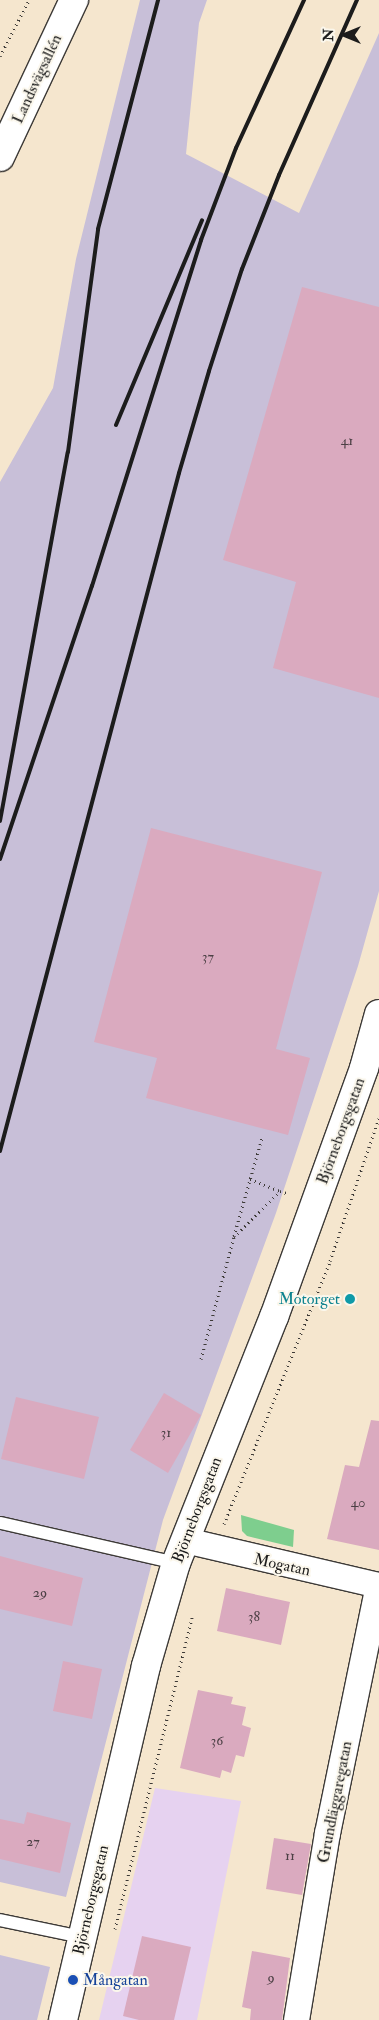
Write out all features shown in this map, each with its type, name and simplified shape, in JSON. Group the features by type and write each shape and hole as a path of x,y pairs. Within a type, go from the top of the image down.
{"main road":[{"name":"Landsvägsallén","path":"0,157 74,0"},
{"name":"Björneborgsgatan","path":"63,2020 146,1666 181,1552 274,1317 364,1068 379,1014"}],"street":[{"name":"Mogatan","path":"181,1552 378,1585"},
{"name":"Grundläggaregatan","path":"296,2020 328,1833 378,1585"}],"lane":[{"path":"1,1523 181,1552"},
{"path":"0,1920 82,1938"}],"path":[{"path":"0,56 29,0"},
{"path":"201,1359 262,1138"},
{"path":"250,1179 293,1195"},
{"path":"234,1237 280,1191"}],"shaded area":[{"path":"140,0 207,0 199,23 186,154 299,213 379,33 379,891 358,966 276,1213 163,1520 66,1897 0,1882 0,482 53,388 76,259"},
{"path":"155,1788 241,1801 197,2020 99,2020"},
{"path":"0,1955 50,1967 37,2020 0,2020"}],"green space":[{"path":"241,1515 294,1530 293,1547 247,1536 242,1531"}],"building":[{"path":"302,287 379,307 379,698 273,668 296,582 223,560"},
{"path":"151,828 322,872 276,1049 310,1058 288,1135 146,1098 157,1058 94,1042"},
{"path":"164,1393 201,1415 168,1473 130,1450"},
{"path":"16,1397 99,1417 84,1479 1,1459"},
{"path":"371,1420 379,1421 379,1550 327,1539 345,1465 359,1467"},
{"path":"0,1556 83,1578 72,1626 0,1609"},
{"path":"226,1588 290,1602 281,1645 217,1631"},
{"path":"63,1661 102,1669 92,1719 53,1711"},
{"path":"198,1690 233,1697 231,1704 246,1707 242,1725 251,1728 244,1757 236,1755 231,1773 222,1770 220,1778 180,1768"},
{"path":"27,1812 71,1823 60,1873 0,1859 0,1819 24,1824"},
{"path":"274,1838 311,1844 302,1895 266,1889"},
{"path":"142,1936 191,1947 174,2020 139,2020 123,2016"},
{"path":"252,1951 290,1958 282,2020 250,2020 251,2009 242,2007"}],"railway":[{"path":"0,821 68,452 98,229 158,0"},
{"path":"0,859 92,586 201,240 236,148 304,0"},
{"path":"0,1151 179,473 209,371 242,269 279,175 357,0"},
{"path":"116,425 202,220"}],"place":[{"name":"Motorget","path":"350,1299"},
{"name":"Mångatan","path":"73,1980"}]}
